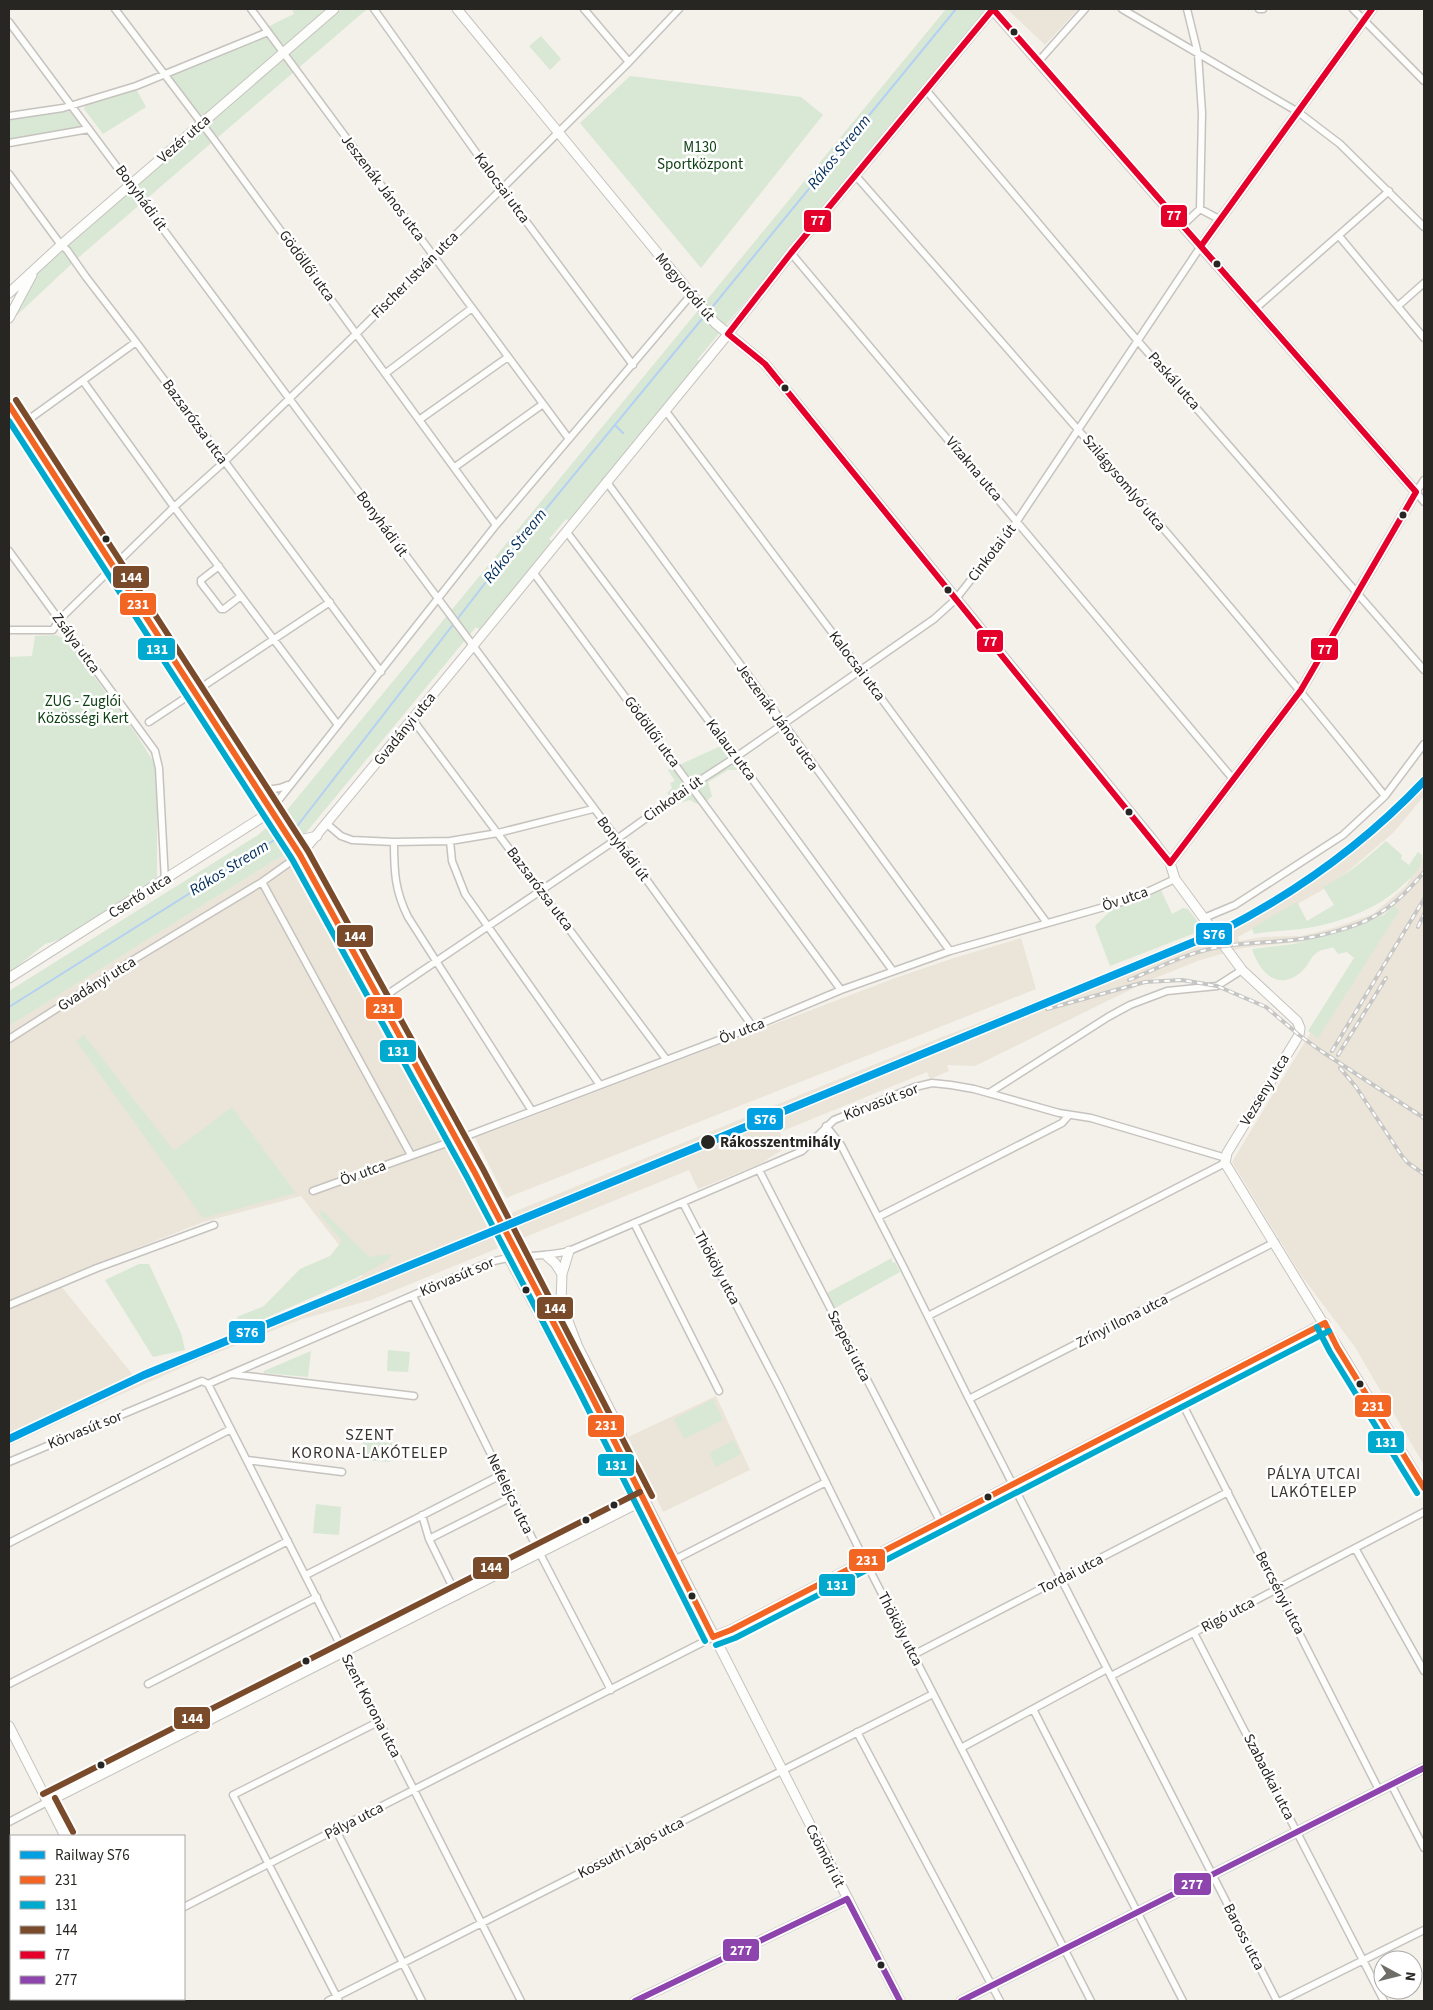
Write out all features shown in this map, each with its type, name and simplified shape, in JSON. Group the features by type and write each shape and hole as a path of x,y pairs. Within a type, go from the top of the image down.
{"street":[{"name":"Gödöllői utca","path":"114,9 202,123 496,526"},
{"name":"Jeszenák János utca","path":"251,9 569,439"},
{"name":"Vezér utca","path":"9,294 61,246 334,9"},
{"name":"Kalocsai utca","path":"374,9 502,189 633,364"},
{"name":"Mogyoródi út","path":"457,9 702,308 715,323 764,364 1170,863 1175,879 1242,970 1297,1021"},
{"path":"584,9 630,62"},
{"name":"Fischer István utca","path":"9,630 53,630 60,620 174,508 357,333 630,62 679,9"},
{"path":"993,9 1424,502"},
{"name":"Gvadányi utca","path":"9,1039 133,960 262,882 300,855 413,720 606,481 728,334 791,253 993,9"},
{"path":"1038,62 1085,9"},
{"path":"1122,9 1298,112 1340,144 1424,227"},
{"path":"1183,225 1200,209 1202,113 1198,54 1187,9"},
{"path":"1258,9 1264,9"},
{"path":"1353,9 1424,81"},
{"name":"Cinkotai út","path":"385,996 489,927 691,786 736,758 934,619 955,600 1017,521 1219,218 1372,9"},
{"name":"Bonyhádi út","path":"9,22 472,647 617,839 753,1027"},
{"path":"9,116 71,106 136,86 268,32"},
{"name":"Paskál utca","path":"926,90 1138,340 1424,670"},
{"path":"9,143 89,129"},
{"name":"Bazsarózsa utca","path":"9,174 381,672"},
{"name":"Szilágysomlyó utca","path":"856,176 1078,429 1301,690 1385,796"},
{"path":"1256,308 1389,191"},
{"path":"1200,209 1219,218"},
{"path":"1339,236 1424,338"},
{"name":"Vízakna utca","path":"791,253 1233,779"},
{"name":"Vezér utca","path":"9,318 34,270"},
{"path":"1398,306 1424,283"},
{"path":"9,294 15,298 17,303"},
{"path":"270,811 289,784 381,672 496,526 691,294"},
{"path":"386,373 472,308"},
{"path":"21,425 136,342"},
{"path":"419,420 508,357"},
{"path":"83,381 174,508 338,725"},
{"path":"455,468 543,404"},
{"name":"Csömöri út","path":"9,406 300,855 505,1230 900,2001"},
{"name":"Kalocsai utca","path":"665,410 861,671 1047,924"},
{"path":"1170,863 1301,690 1424,480"},
{"name":"Jeszenák János utca","path":"606,481 950,951"},
{"name":"Kalauz utca","path":"566,531 893,971"},
{"name":"Zsálya utca","path":"9,552 155,751 159,768 165,880"},
{"path":"219,566 201,580 201,583 221,609 241,596"},
{"name":"Gödöllői utca","path":"533,572 841,990"},
{"path":"149,722 330,602"},
{"name":"Bazsarózsa utca","path":"413,720 666,1059"},
{"path":"1204,918 1235,905 1343,835 1385,796 1424,744"},
{"path":"258,791 280,788 289,784"},
{"path":"327,824 341,836 352,840 394,842 450,841 498,833 593,809"},
{"name":"Csertő utca","path":"9,978 165,880 270,811"},
{"path":"288,837 300,840 318,835"},
{"path":"450,841 452,861 457,878 465,894 600,1084"},
{"path":"394,842 395,880 400,902 532,1110"},
{"path":"300,855 328,890 464,1138"},
{"name":"Öv utca","path":"313,1191 464,1138 893,971 950,951 1132,899 1175,879"},
{"path":"262,882 411,1156"},
{"path":"989,1093 1130,1005 1167,991 1217,986 1242,970"},
{"name":"Vezseny utca","path":"1226,1160 1299,1035 1300,1028 1297,1021"},
{"name":"Körvasút sor","path":"9,1462 202,1381 208,1384 485,1264 509,1258 547,1256 569,1251 802,1151 834,1120 923,1085 951,1084 1069,1115 1091,1118 1226,1160"},
{"path":"878,1217 1062,1123 1069,1115"},
{"name":"Baross utca","path":"826,1126 841,1145 1277,2001"},
{"path":"928,1316 1226,1160 1424,1488"},
{"name":"Szepesi utca","path":"759,1170 940,1521"},
{"name":"Thököly utca","path":"683,1203 779,1387 913,1655 1091,2001"},
{"path":"634,1223 719,1391"},
{"path":"9,1304 97,1268 214,1225"},
{"name":"Zrínyi Ilona utca","path":"969,1399 1275,1242"},
{"path":"569,1251 562,1274 561,1303 578,1347 620,1430 633,1478"},
{"path":"547,1256 555,1263 562,1274"},
{"path":"509,1258 606,1439 633,1478"},
{"name":"Nefelejcs utca","path":"413,1296 512,1498 611,1690"},
{"name":"Pálya utca","path":"185,1906 1325,1323"},
{"path":"231,1374 414,1396"},
{"name":"Szent Korona utca","path":"208,1384 521,2001"},
{"name":"Bercsényi utca","path":"1179,1397 1278,1588 1379,1790"},
{"path":"9,1543 231,1429"},
{"path":"247,1460 342,1472"},
{"path":"306,1575 501,1475"},
{"path":"674,1560 826,1482"},
{"name":"Tordai utca","path":"913,1655 1228,1492"},
{"path":"429,1539 512,1498"},
{"path":"9,1822 644,1500"},
{"name":"Rigó utca","path":"1111,1676 1424,1512"},
{"path":"422,1515 429,1539 457,1596"},
{"path":"9,1684 288,1541"},
{"path":"1356,1548 1424,1671"},
{"path":"148,1684 317,1597"},
{"name":"Szabadkai utca","path":"1194,1633 1384,2001"},
{"path":"961,1748 1107,1669"},
{"name":"Kossuth Lajos utca","path":"328,2001 338,1999 403,1963 933,1694"},
{"path":"1033,1709 1183,2001"},
{"path":"338,1999 233,1795 380,1721"},
{"path":"9,1726 64,1835"},
{"path":"857,1732 1000,2001"},
{"path":"961,2001 1424,1768"},
{"path":"1391,1784 1424,1848"},
{"path":"336,1830 422,2001"},
{"path":"635,2001 847,1899"},
{"path":"1281,2001 1424,1930"}],"shaded area":[{"path":"1007,9 1078,9 1045,45"},
{"path":"1424,775 1424,796 1394,832 1333,884 1238,937 1239,941 1263,937 1301,936 1334,928 1373,914 1406,886 1424,856 1424,1465 1355,1347 1301,1275 1232,1162 1306,1040 1388,911 1373,921 1335,935 1300,942 1242,948 1200,960 1150,980 975,1066 947,1065 949,1071 930,1079 927,1072 780,1132 785,1148 760,1164 698,1189 689,1170 371,1300 302,1319 201,1359 9,1446 9,1026 285,854 489,1222 937,1039 1121,969 1226,924 1322,867 1373,829","holes":["301,1196 363,1276 298,1309 133,1375 56,1280 203,1222"]},
{"path":"1021,938 1036,989 506,1198 475,1138 898,977"},
{"path":"716,1396 750,1470 663,1512 628,1437"}],"green space":[{"path":"292,9 329,9 205,120 169,75 294,14"},
{"path":"342,9 367,9 79,257 16,316 31,283 40,269"},
{"path":"946,9 984,9 986,12 697,360 700,361 570,521 566,519 549,539 552,541 480,630 476,627 304,835 285,854 9,1026 9,991 258,835 288,809"},
{"path":"541,36 561,59 550,70 529,46"},
{"name":"M130 Sportközpont","path":"630,76 801,97 823,115 701,268 580,123"},
{"path":"136,89 146,107 103,134 84,109 86,104"},
{"path":"72,111 83,127 9,139 9,119"},
{"name":"ZUG - Zuglói Közösségi Kert","path":"56,635 68,641 134,731 157,767 157,877 61,939 45,944 9,973 9,657 32,656 35,636"},
{"path":"721,746 735,762 747,760 749,769 743,777 737,770 728,770 708,782 712,796 704,803 697,804 690,800 676,804 667,793 672,788 670,783 675,781 668,770"},
{"path":"1386,841 1402,855 1401,859 1409,865 1418,852 1422,855 1421,864 1412,877 1394,893 1369,908 1329,924 1254,934 1252,928 1297,902 1307,921 1334,905 1323,887 1348,872"},
{"path":"1161,890 1172,914 1183,908 1188,909 1199,923 1195,933 1110,966 1095,926 1110,911"},
{"path":"1394,905 1399,911 1318,1038 1308,1031 1354,958 1347,952 1338,954 1333,947 1316,953 1305,968 1295,977 1279,980 1272,978 1266,973 1260,966 1252,949 1294,944 1343,930 1384,915"},
{"path":"84,1035 174,1151 232,1107 296,1193 203,1218 76,1041"},
{"path":"322,1210 369,1257 391,1254 387,1261 356,1278 241,1329 237,1317 264,1306 300,1269 330,1256 342,1241 320,1215"},
{"path":"892,1258 892,1263 895,1262 900,1272 835,1308 827,1293"},
{"path":"139,1264 149,1264 181,1333 185,1350 153,1357 105,1280"},
{"path":"388,1350 410,1352 408,1372 387,1371"},
{"path":"311,1351 308,1377 264,1373 264,1371"},
{"path":"713,1399 723,1420 684,1439 674,1419"},
{"path":"363,1440 392,1443 390,1462 361,1460"},
{"path":"734,1440 741,1454 716,1467 709,1453"},
{"path":"316,1504 341,1507 339,1535 313,1533"}],"waterway":[{"name":"Rákos Stream","path":"709,311 956,9"},
{"name":"Rákos Stream","path":"288,831 298,825 486,582 706,314"},
{"path":"616,426 623,433"},
{"name":"Rákos Stream","path":"9,1007 284,834"}],"railway":[{"path":"1129,980 1181,958 1214,948 1301,939 1348,928 1366,921 1394,903 1424,872"},
{"path":"1332,1051 1424,899"},
{"path":"1418,927 1424,914"},
{"path":"1338,1055 1386,978"},
{"path":"1047,1009 1145,982 1182,980 1217,986 1266,1007 1321,1051 1424,1118"},
{"path":"1340,1068 1356,1087 1402,1156 1408,1163 1424,1174"}],"rail line":[{"name":"S76","path":"9,1439 144,1375 1223,930 1278,899 1330,864 1402,804 1424,781"}],"transit line":[{"name":"77","path":"993,9 1416,492 1301,690 1170,863 765,364 728,334 791,253 993,9"},
{"name":"77","path":"1201,246 1372,9"},
{"name":"144","path":"16,400 308,851 483,1169 652,1496"},
{"name":"231","path":"9,405 300,855 475,1173 586,1385 713,1637"},
{"name":"131","path":"9,421 292,859 467,1177 578,1389 705,1641"},
{"name":"231","path":"1325,1323 1337,1347 1424,1488"},
{"name":"231","path":"713,1637 731,1630 1325,1323"},
{"name":"131","path":"1317,1327 1330,1352 1417,1493"},
{"name":"131","path":"716,1645 735,1638 1329,1331"},
{"name":"144","path":"43,1794 640,1492"},
{"name":"277","path":"961,2001 1424,1768"},
{"name":"144","path":"55,1798 73,1832"},
{"name":"277","path":"847,1899 900,2001"},
{"name":"277","path":"635,2001 847,1899"}],"place":[{"name":"Rákosszentmihály","path":"708,1142"}],"district":[{"name":"SZENT KORONA-LAKÓTELEP","path":"370,1444"},
{"name":"PÁLYA UTCAI LAKÓTELEP","path":"1314,1483"}]}
